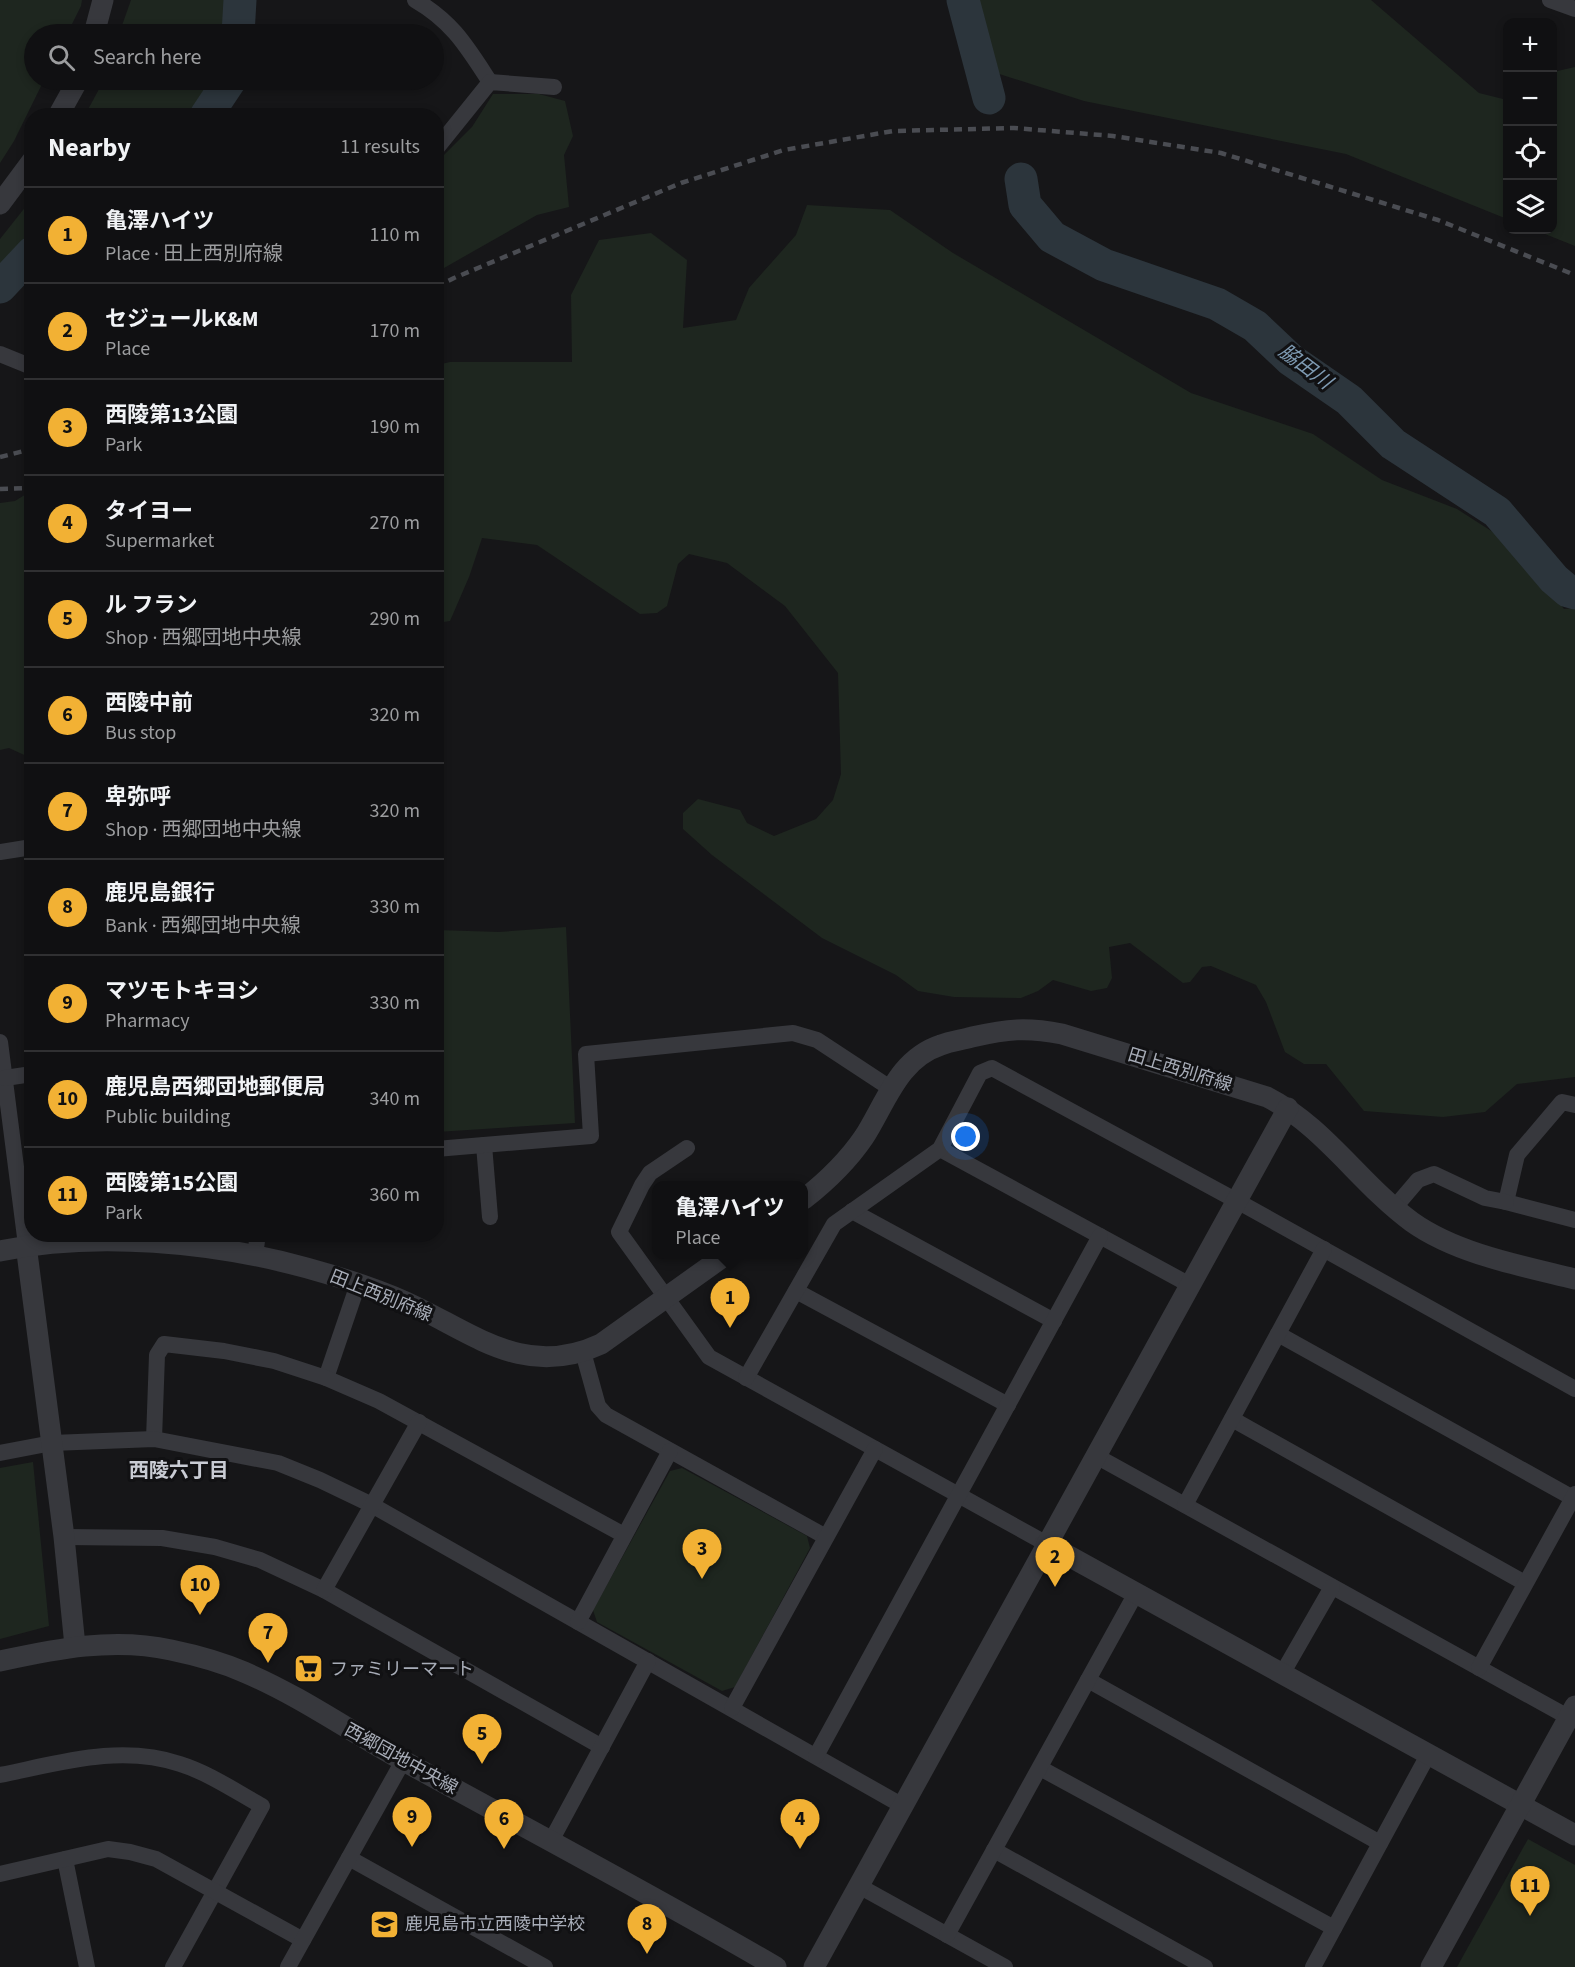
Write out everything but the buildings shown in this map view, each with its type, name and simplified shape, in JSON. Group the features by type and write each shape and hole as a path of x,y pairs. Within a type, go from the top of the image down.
{"street":[{"path":"97,24 103,0"},
{"path":"415,0 438,14 450,25 466,44 490,82"},
{"path":"1550,0 1575,9"},
{"path":"490,82 554,87"},
{"path":"444,139 490,82"},
{"path":"62,108 72,90"},
{"path":"0,204 24,172"},
{"path":"0,354 24,364"},
{"path":"0,852 24,848"},
{"name":"田上西別府線","path":"808,1196 830,1179 853,1153 890,1088 909,1065 921,1055 940,1045 1013,1029 1033,1028 1062,1034 1267,1097 1288,1108 1412,1222 1443,1241 1530,1268 1575,1279"},
{"path":"444,1148 591,1136 586,1054 793,1033 816,1040 890,1088"},
{"path":"0,1042 5,1078 6,1147 24,1235"},
{"path":"746,1378 834,1224 940,1149 980,1073 992,1068 1575,1389"},
{"path":"5,1078 24,1075"},
{"path":"1506,1202 1517,1155 1562,1102 1575,1105"},
{"path":"814,1967 1288,1108"},
{"path":"484,1145 490,1217"},
{"path":"687,1148 650,1173 619,1232 710,1357 1575,1835"},
{"path":"940,1149 1190,1285"},
{"path":"1395,1207 1418,1180 1434,1174 1485,1198 1575,1220"},
{"path":"852,1211 1054,1321"},
{"path":"816,1756 1100,1236"},
{"path":"25,1242 64,1537 75,1646"},
{"name":"田上西別府線","path":"0,1251 26,1245 84,1242"},
{"name":"田上西別府線","path":"122,1242 182,1245 255,1255 307,1268 406,1302 490,1346 516,1354 543,1358 583,1352 601,1344 720,1259"},
{"path":"255,1255 257,1242"},
{"path":"1185,1505 1324,1249"},
{"path":"326,1378 358,1284"},
{"path":"796,1291 1008,1405"},
{"path":"1278,1334 1574,1496 1479,1668"},
{"path":"154,1439 157,1355 164,1344 224,1351 274,1361 326,1378 379,1401 624,1535"},
{"path":"583,1352 598,1406 606,1415 826,1537"},
{"path":"1232,1419 1525,1583"},
{"path":"324,1590 419,1422"},
{"path":"0,1453 52,1443 154,1439 278,1463 321,1480 372,1505 903,1806"},
{"path":"732,1708 875,1449"},
{"path":"578,1622 670,1451"},
{"path":"1096,1456 1479,1668 1572,1712 1431,1967"},
{"path":"64,1537 162,1538 215,1547 260,1560 324,1590 602,1747"},
{"path":"1282,1674 1332,1587"},
{"path":"947,1935 1136,1593"},
{"name":"西郷団地中央線","path":"0,1661 75,1646 129,1645 168,1649 211,1660 244,1672 776,1967"},
{"path":"551,1841 648,1661"},
{"path":"1088,1680 1380,1843"},
{"path":"0,1775 94,1756 125,1754 152,1756 181,1764 207,1775 262,1806 173,1967"},
{"path":"1313,1967 1428,1755"},
{"path":"288,1967 403,1761"},
{"path":"1040,1768 1334,1928"},
{"path":"0,1874 108,1849 130,1852 156,1859 303,1940"},
{"path":"994,1850 1205,1967"},
{"path":"349,1858 545,1967"},
{"path":"65,1859 87,1967"},
{"path":"859,1886 1005,1967"}],"shaded area":[{"path":"0,0 82,0 72,24 24,24 24,90 39,90 30,108 24,108 24,121 0,163"},
{"path":"131,0 250,0 250,24 123,24"},
{"path":"974,0 1371,0 1479,93 1503,99 1503,217 1346,154 1084,101 990,71"},
{"path":"1575,67 1575,246 1545,234 1557,234 1557,71"},
{"path":"99,90 237,90 234,100 227,108 89,108"},
{"path":"493,94 539,94 565,101 573,136 564,155 569,207 537,215 444,268 444,155 472,127"},
{"path":"807,205 890,210 953,253 1191,393 1313,434 1382,480 1457,509 1510,543 1564,609 1575,608 1575,1077 1517,1084 1485,1112 1443,1117 1364,1111 1326,1064 1304,1064 1285,1052 1266,1002 1256,985 1211,966 1202,967 1190,982 1183,983 1130,943 1109,947 1112,978 1107,988 1091,991 1053,980 1038,991 1021,998 954,997 918,991 896,975 822,938 712,855 683,829 683,813 698,799 740,810 747,823 774,836 816,819 833,800 841,774 838,673 785,606 727,563 689,554 678,564 667,606 657,613 640,614 537,545 482,538 469,577 450,621 444,622 444,363 572,362 571,295 599,240 651,233 687,260 683,328 736,320 749,288 796,235"},
{"path":"24,209 24,266 0,292 0,239"},
{"path":"24,495 24,755 9,748 0,750 0,503 15,501"},
{"path":"566,927 575,1123 444,1132 444,930 499,932"},
{"path":"33,1462 49,1626 0,1639 0,1468"},
{"path":"682,1468 807,1536 810,1548 735,1687 722,1691 597,1622 593,1610 670,1471"},
{"path":"1528,1839 1575,1865 1575,1967 1457,1967"}],"waterway":[{"name":"脇田川","path":"239,24 240,0"},
{"name":"脇田川","path":"963,0 989,98"},
{"name":"脇田川","path":"211,108 223,90"},
{"name":"脇田川","path":"1021,179 1025,205 1052,237 1104,265 1217,304 1255,326 1291,360 1349,400 1393,444 1497,512 1554,579 1568,591 1575,593"},
{"name":"脇田川","path":"0,287 24,262"}],"railway":[{"path":"444,283 681,183 784,150 893,131 1014,128 1113,136 1221,153 1438,220 1575,275"},
{"path":"0,457 24,451"},
{"path":"0,489 24,488"}],"place":[{"name":"亀澤ハイツ","path":"730,1328"},
{"name":"西陵第13公園","path":"702,1579"},
{"name":"セジュールK&M","path":"1055,1587"},
{"name":"鹿児島西郷団地郵便局","path":"200,1615"},
{"name":"卑弥呼","path":"268,1663"},
{"name":"ファミリーマート","path":"309,1669"},
{"name":"ル フラン","path":"482,1764"},
{"name":"マツモトキヨシ","path":"412,1847"},
{"name":"西陵中前","path":"504,1849"},
{"name":"タイヨー","path":"800,1849"},
{"name":"西陵第15公園","path":"1530,1916"},
{"name":"鹿児島市立西陵中学校","path":"384,1924"},
{"name":"鹿児島銀行","path":"647,1954"}],"district":[{"name":"西陵六丁目","path":"179,1471"}]}
